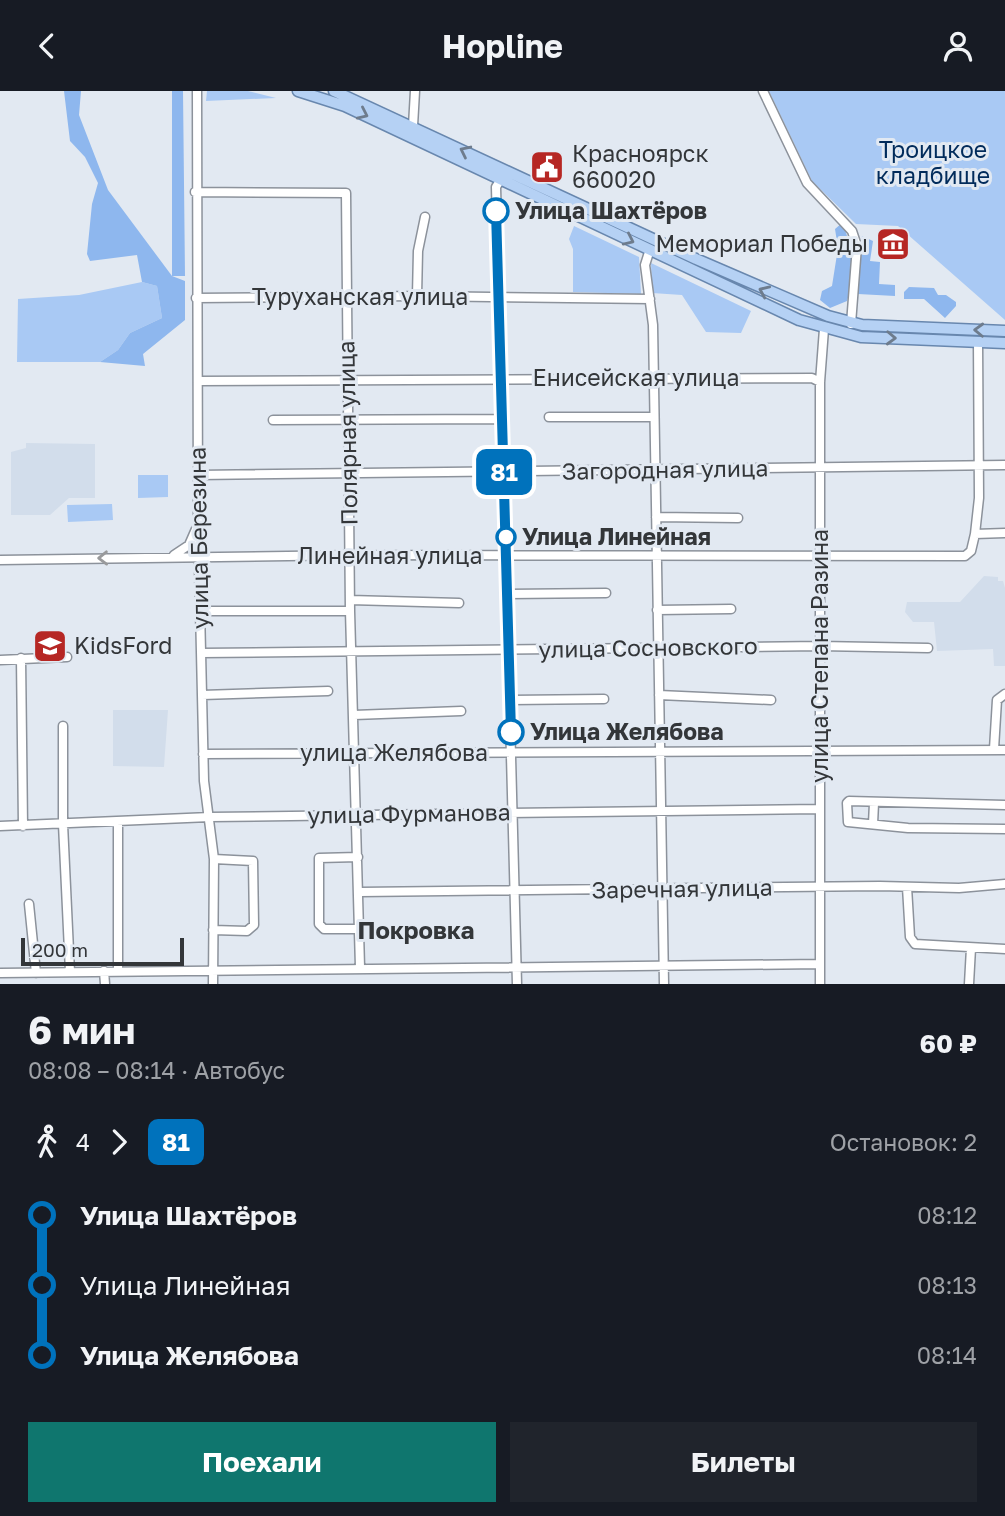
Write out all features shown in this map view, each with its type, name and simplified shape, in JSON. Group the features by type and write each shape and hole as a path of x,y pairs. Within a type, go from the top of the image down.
{"main road":[{"path":"298,91 345,106 799,320 824,329 861,337 1005,342"},
{"path":"334,91 695,260 828,316 851,324 1005,331"}],"street":[{"name":"улица Березина","path":"197,91 195,192 198,523 204,781 214,859 213,984"},
{"path":"413,126 415,91"},
{"path":"762,91 807,183 852,231 857,246 851,324"},
{"path":"501,179 496,187 517,984"},
{"name":"Полярная улица","path":"195,192 346,193 350,611 355,815 360,892 360,967"},
{"path":"417,296 417,258 421,224 425,217"},
{"path":"650,249 645,265 650,299 653,380 664,984"},
{"name":"Туруханская улица","path":"196,298 500,296 650,299"},
{"name":"улица Степана Разина","path":"820,984 820,382 824,329"},
{"path":"978,342 975,534 1005,533"},
{"name":"Енисейская улица","path":"198,381 812,378 820,382"},
{"path":"549,417 653,417"},
{"path":"273,420 503,419"},
{"name":"Загородная улица","path":"198,475 1005,465"},
{"path":"656,517 738,518"},
{"path":"172,557 189,545 198,523"},
{"name":"Линейная улица","path":"0,560 350,555 964,556 971,551 975,534"},
{"path":"507,594 606,593"},
{"path":"350,600 459,603"},
{"path":"657,610 731,609"},
{"path":"201,611 350,611"},
{"name":"улица Сосновского","path":"201,653 820,646 928,648"},
{"path":"0,660 67,657"},
{"path":"21,659 23,826"},
{"path":"202,695 328,691"},
{"path":"995,749 997,700 1005,694"},
{"path":"659,695 771,700"},
{"path":"510,700 604,699"},
{"path":"354,715 461,711"},
{"path":"63,726 63,824 70,972"},
{"name":"улица Желябова","path":"203,754 1005,750"},
{"path":"1005,805 848,801 846,811 848,823 1005,829"},
{"path":"873,824 874,803"},
{"name":"улица Фурманова","path":"0,826 210,817 819,809"},
{"path":"118,821 118,971"},
{"path":"358,857 319,857 319,924 324,929 360,929"},
{"path":"213,930 247,931 254,925 253,861 214,859"},
{"name":"Заречная улица","path":"360,892 960,888 1005,884"},
{"path":"907,887 910,937 920,946 1005,949"},
{"path":"29,904 36,973"},
{"path":"969,984 971,948"},
{"path":"0,973 820,964"},
{"path":"104,971 105,984"},
{"path":"57,973 57,984"}],"shaded area":[{"path":"64,91 81,91 79,115 108,190 172,276 185,281 185,320 143,354 145,366 100,362 118,350 130,333 162,318 157,286 142,282 137,255 90,261 87,254 92,204 98,183 85,157 70,141"},
{"path":"172,91 183,91 185,276 172,276"},
{"path":"842,223 851,251 850,292 847,301 830,308 820,300 822,291 832,286 838,248 835,229"},
{"path":"862,236 873,241 870,261 880,262 879,284 895,285 895,296 858,294"},
{"path":"909,287 934,288 938,295 946,295 956,302 956,306 945,318 924,299 904,299 904,292"},
{"path":"26,443 95,444 95,498 69,498 50,515 11,515 11,452 26,448"},
{"path":"984,576 998,577 998,581 1003,581 1005,588 1005,666 994,666 993,649 937,651 934,622 913,622 905,612 907,602 960,602"},
{"path":"113,710 168,710 164,767 113,766"}],"green space":[{"path":"207,91 248,91 276,98 206,101"},
{"name":"Троицкое кладбище","path":"769,91 1005,91 1005,320 898,226 856,224 812,181"},
{"path":"574,226 639,257 641,294 573,292 573,249 569,239"},
{"path":"651,263 751,311 741,333 706,332 682,295 652,293"},
{"path":"142,282 157,286 162,318 130,333 118,350 100,362 17,362 18,299 79,295"},
{"path":"138,475 168,475 168,497 138,498"},
{"path":"112,504 113,520 68,522 67,505"}],"bus line":[{"name":"81","path":"496,211 511,732"}],"place":[{"name":"Красноярск 660020","path":"547,167"},
{"name":"Улица Шахтёров","path":"496,211"},
{"name":"Мемориал Победы","path":"893,244"},
{"name":"Улица Линейная","path":"506,537"},
{"name":"KidsFord","path":"50,646"},
{"name":"Улица Желябова","path":"511,732"}],"district":[{"name":"Покровка","path":"416,931"}]}
